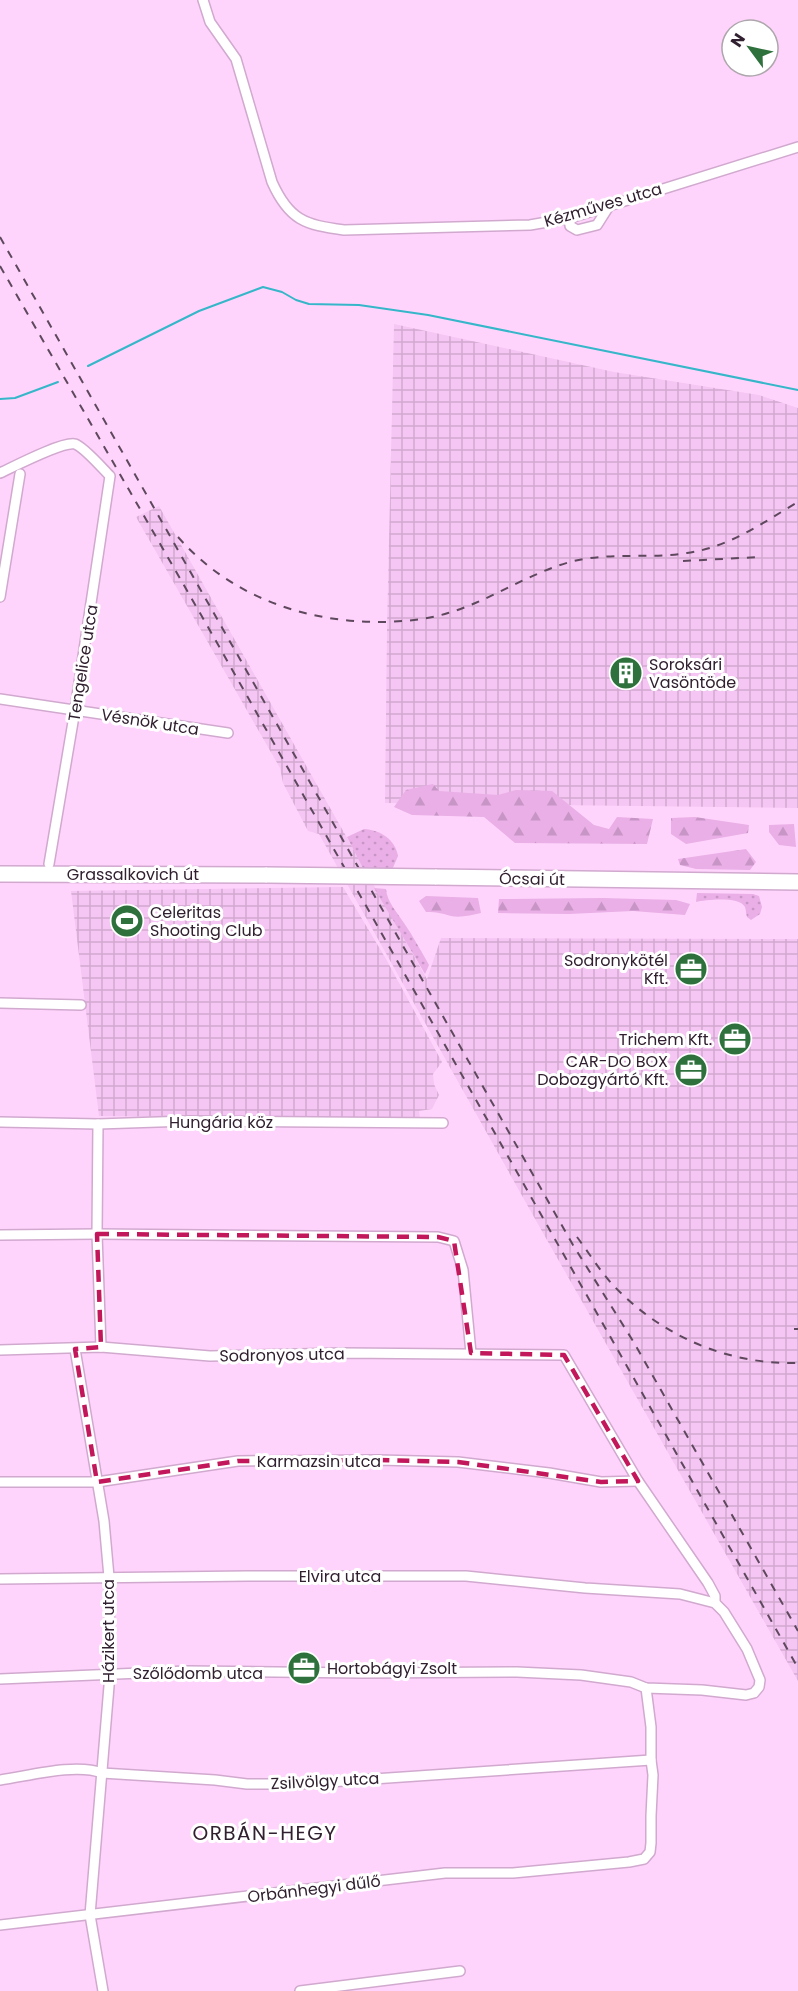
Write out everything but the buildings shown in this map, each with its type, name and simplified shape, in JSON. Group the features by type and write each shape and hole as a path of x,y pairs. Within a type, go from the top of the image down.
{"main road":[{"name":"Grassalkovich út","path":"0,874 267,874"},
{"name":"Ócsai út","path":"267,874 798,882"}],"street":[{"name":"Kézműves utca","path":"203,0 210,22 236,59 281,201 297,218 319,227 344,230 530,225 570,218 798,147"},
{"path":"570,218 570,226 577,230 597,225 609,206"},
{"name":"Tengelice utca","path":"0,473 73,443 81,447 110,476 49,864"},
{"path":"0,597 20,474"},
{"name":"Vésnök utca","path":"0,699 228,733"},
{"path":"0,1003 81,1005"},
{"name":"Hungária köz","path":"0,1122 442,1123"},
{"path":"98,1124 97,1234 100,1347"},
{"path":"0,1235 438,1237 454,1241 463,1270 471,1353"},
{"name":"Sodronyos utca","path":"0,1350 100,1347 210,1356 471,1353 564,1355 638,1481"},
{"name":"Házikert utca","path":"75,1349 104,1521 109,1577 110,1674 90,1915 103,1991"},
{"name":"Karmazsin utca","path":"0,1482 97,1482 219,1463 367,1460 458,1462 601,1482 638,1481"},
{"path":"638,1481 708,1583 715,1596 715,1603"},
{"name":"Elvira utca","path":"0,1579 466,1576 585,1588 680,1594 715,1603"},
{"name":"Szőlődomb utca","path":"0,1679 187,1671 517,1672 581,1675 631,1682 646,1688 702,1690 746,1695 754,1693 759,1687 760,1680 747,1649 724,1612 715,1603"},
{"path":"646,1688 651,1726 651,1760"},
{"name":"Zsilvölgy utca","path":"0,1780 78,1768 92,1769 102,1773 247,1784 300,1784 651,1760"},
{"name":"Orbánhegyi dűlő","path":"0,1925 445,1873 513,1873 629,1862 644,1858 650,1852 653,1775 651,1760"},
{"path":"300,1991 460,1971"}],"highlighted area":[{"path":"97,1234 438,1237 454,1241 471,1353 564,1355 638,1481 601,1482 458,1462 378,1460 238,1461 97,1482 75,1349 101,1347"}],"shaded area":[{"path":"394,324 614,372 759,395 798,408 798,808 385,803"},
{"path":"159,506 427,979 441,938 798,939 798,1681 319,834 308,831 283,783 280,768 136,517"},
{"path":"343,887 386,959 442,1062 433,1074 439,1095 432,1109 419,1111 420,1119 403,1120 99,1116 71,891"}],"green space":[{"path":"433,784 439,791 498,795 516,790 552,791 594,825 609,829 617,817 653,819 647,844 515,843 484,817 412,815 394,807 406,790"},
{"path":"695,817 749,825 748,833 686,844 671,834 671,818"},
{"path":"794,824 796,847 779,845 769,832 769,825"},
{"path":"364,829 386,836 394,845 398,856 392,870 364,870 347,837"},
{"path":"746,849 756,862 750,870 696,869 680,865 678,859"},
{"path":"374,888 386,889 390,903 411,933 429,965 425,974"},
{"path":"697,893 753,894 759,896 762,907 760,914 751,920 747,917 745,907 736,901 696,902"},
{"path":"426,896 478,898 481,913 458,917 426,912 419,901"},
{"path":"499,899 676,900 690,904 685,915 633,911 569,914 498,913"}],"waterway":[{"path":"88,366 199,311 263,287 282,292 309,304 359,305 428,315 798,390"},
{"path":"0,399 15,398 58,382"}],"railway":[{"path":"0,237 573,1245 633,1341 798,1631"},
{"path":"0,266 208,627 798,1668"},
{"path":"178,537 220,575 268,601 321,616 394,622 448,613 542,572 574,561 602,557 673,555 703,550 732,540 798,502"},
{"path":"683,561 760,557"},
{"path":"577,1237 613,1285 652,1319 674,1333 721,1353 746,1359 798,1363"}],"place":[{"name":"Soroksári Vasöntöde","path":"626,673"},
{"name":"Celeritas Shooting Club","path":"127,921"},
{"name":"Sodronykötél Kft.","path":"691,969"},
{"name":"Trichem Kft.","path":"735,1039"},
{"name":"CAR-DO BOX Dobozgyártó Kft.","path":"691,1070"},
{"name":"Hortobágyi Zsolt","path":"304,1668"}],"district":[{"name":"ORBÁN-HEGY","path":"265,1833"}]}
